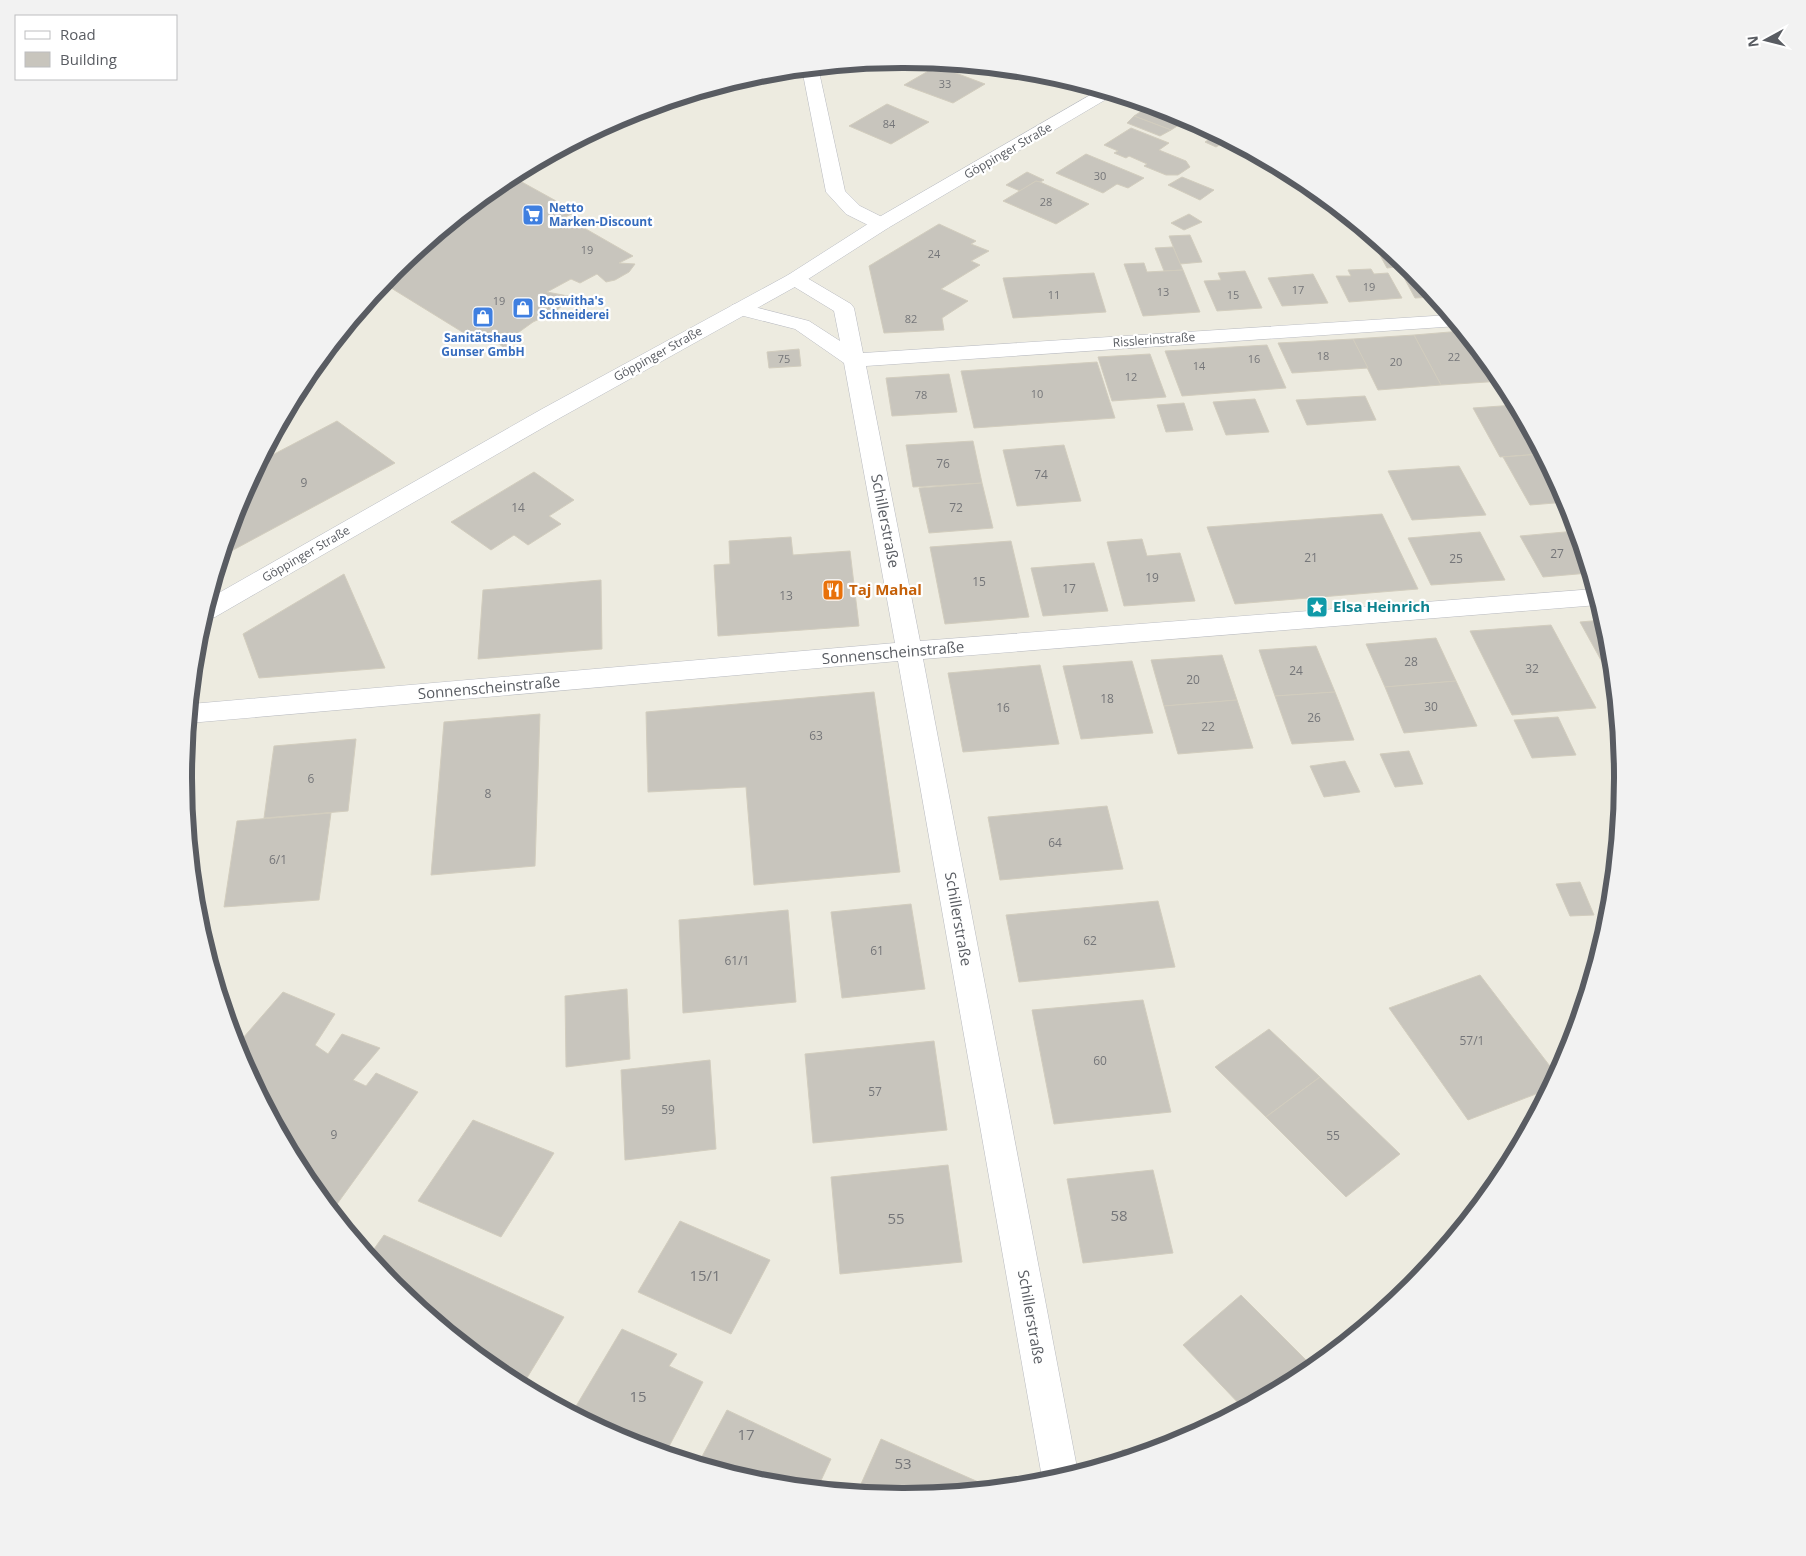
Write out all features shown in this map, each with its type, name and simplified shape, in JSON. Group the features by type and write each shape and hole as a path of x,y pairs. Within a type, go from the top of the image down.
{"street":[{"path":"811,74 836,192 853,210 881,224"},
{"name":"Göppinger Straße","path":"214,606 541,419 795,279 881,224 1101,96"},
{"name":"Schillerstraße","path":"795,279 844,308 909,651 1059,1471"},
{"path":"739,309 802,326 854,360"},
{"name":"Risslerinstraße","path":"854,360 1447,321"},
{"name":"Sonnenscheinstraße","path":"196,713 909,651 1590,597"}],"building":[{"path":"932,69 945,69 985,84 953,103 904,85"},
{"path":"887,104 929,122 891,144 849,126"},
{"path":"1144,110 1180,124 1171,130 1134,116"},
{"path":"1134,116 1171,130 1160,136 1127,123"},
{"path":"1131,128 1169,143 1159,150 1186,161 1190,167 1178,175 1166,175 1144,166 1147,164 1129,156 1126,158 1114,153 1118,151 1104,145"},
{"path":"1211,138 1222,144 1216,147 1205,142"},
{"path":"1086,154 1144,178 1128,188 1117,184 1103,193 1056,173"},
{"path":"1027,172 1044,180 1036,181 1020,191 1006,185"},
{"path":"1182,177 1214,190 1200,200 1168,185"},
{"path":"519,180 576,212 565,217 633,256 619,263 635,264 629,272 615,280 606,282 597,274 580,283 571,279 547,292 568,296 564,304 556,311 533,322 515,335 508,350 482,333 472,338 390,287 435,244 470,214"},
{"path":"1036,181 1089,204 1056,224 1003,201"},
{"path":"1189,214 1202,222 1184,230 1171,223"},
{"path":"939,224 976,241 971,244 989,251 971,261 980,265 941,289 968,301 942,318 944,330 884,333 869,266"},
{"path":"1190,235 1202,262 1180,264 1169,236"},
{"path":"1173,247 1183,270 1164,271 1155,248"},
{"path":"1377,249 1395,267 1387,268"},
{"path":"1144,263 1147,272 1183,270 1200,312 1143,316 1124,264"},
{"path":"1371,269 1374,274 1388,273 1402,298 1349,302 1336,276 1351,276 1348,270"},
{"path":"1245,271 1262,308 1217,311 1204,281 1221,280 1218,273"},
{"path":"1401,272 1425,297 1415,298"},
{"path":"1094,273 1106,312 1013,318 1003,278"},
{"path":"1313,274 1328,303 1282,306 1268,278"},
{"path":"1455,332 1493,382 1441,385 1414,335"},
{"path":"1414,335 1441,385 1378,390 1353,339"},
{"path":"1353,339 1368,368 1292,373 1278,343"},
{"path":"1267,345 1286,388 1182,396 1165,351"},
{"path":"799,349 801,366 769,368 767,352"},
{"path":"1150,354 1166,397 1112,401 1098,357"},
{"path":"1097,362 1115,418 974,428 961,371"},
{"path":"949,374 957,412 892,416 886,378"},
{"path":"1365,396 1376,420 1307,425 1296,400"},
{"path":"1255,399 1269,432 1226,435 1213,402"},
{"path":"1184,403 1193,430 1166,432 1157,405"},
{"path":"1508,406 1535,454 1500,457 1473,408"},
{"path":"337,421 395,463 229,552 247,506 270,456"},
{"path":"973,441 982,483 913,487 906,445"},
{"path":"1064,445 1081,501 1017,506 1003,450"},
{"path":"1535,454 1558,503 1530,505 1503,457"},
{"path":"1459,466 1486,515 1412,520 1388,471"},
{"path":"534,472 574,500 549,516 561,524 528,545 514,535 491,550 451,522"},
{"path":"982,483 993,528 929,533 919,488"},
{"path":"1382,514 1418,589 1235,604 1207,527"},
{"path":"1480,532 1505,580 1431,585 1408,538"},
{"path":"1569,532 1583,574 1543,577 1520,536"},
{"path":"791,537 793,555 850,551 859,626 718,636 714,565 730,564 729,541"},
{"path":"1142,539 1147,556 1180,553 1195,601 1124,606 1107,542"},
{"path":"1011,541 1029,617 945,624 930,547"},
{"path":"1094,563 1108,611 1043,616 1031,568"},
{"path":"344,574 385,668 259,678 243,634"},
{"path":"601,580 602,649 478,659 483,590"},
{"path":"1596,621 1604,666 1580,622"},
{"path":"1551,625 1596,708 1512,715 1470,631"},
{"path":"1436,638 1456,681 1385,687 1366,644"},
{"path":"1316,646 1335,692 1275,696 1259,650"},
{"path":"1222,655 1237,700 1164,706 1151,660"},
{"path":"1132,661 1153,733 1081,739 1063,666"},
{"path":"1040,665 1059,744 963,752 948,673"},
{"path":"1456,681 1477,726 1404,733 1385,687"},
{"path":"874,692 900,872 754,885 746,787 648,792 646,712"},
{"path":"1335,692 1354,740 1292,744 1275,696"},
{"path":"1237,700 1253,748 1178,754 1164,706"},
{"path":"540,714 535,866 431,875 444,722"},
{"path":"1558,717 1576,755 1532,758 1514,720"},
{"path":"356,739 348,811 264,818 274,746"},
{"path":"1409,751 1423,784 1395,787 1380,754"},
{"path":"1345,761 1360,792 1324,797 1310,766"},
{"path":"1107,806 1123,869 1000,880 988,817"},
{"path":"331,813 319,900 224,907 237,821"},
{"path":"1580,882 1594,915 1570,916 1556,884"},
{"path":"1158,901 1175,967 1019,982 1006,915"},
{"path":"911,904 925,989 842,998 831,912"},
{"path":"788,910 796,1002 683,1013 679,920"},
{"path":"1480,975 1551,1068 1540,1093 1468,1120 1389,1008"},
{"path":"627,989 630,1059 566,1067 565,996"},
{"path":"283,992 335,1014 315,1045 328,1054 342,1034 380,1048 353,1080 366,1086 376,1073 418,1092 336,1206 312,1173 288,1133 266,1092 243,1038"},
{"path":"1143,1000 1171,1112 1054,1124 1032,1010"},
{"path":"1269,1029 1320,1077 1266,1117 1215,1067"},
{"path":"934,1041 947,1130 813,1143 805,1054"},
{"path":"710,1060 716,1149 625,1160 621,1070"},
{"path":"1320,1077 1400,1154 1346,1197 1266,1117"},
{"path":"473,1120 554,1153 501,1237 418,1201"},
{"path":"948,1165 962,1262 840,1274 831,1177"},
{"path":"1153,1170 1173,1253 1083,1263 1067,1179"},
{"path":"680,1221 770,1260 731,1334 638,1292"},
{"path":"384,1235 564,1317 526,1380 470,1342 401,1280 373,1250"},
{"path":"1241,1295 1308,1362 1239,1403 1183,1345"},
{"path":"622,1329 677,1354 669,1366 703,1382 668,1448 631,1434 575,1408"},
{"path":"727,1410 831,1459 820,1483 764,1475 701,1459"},
{"path":"881,1439 982,1484 949,1487 860,1487"},
{"path":"1136,1449 1122,1454 1122,1450"}],"place":[{"name":"Netto Marken-Discount","path":"533,215"},
{"name":"Roswitha's Schneiderei","path":"523,308"},
{"name":"Sanitätshaus Gunser GmbH","path":"483,317"},
{"name":"Taj Mahal","path":"833,590"},
{"name":"Elsa Heinrich","path":"1317,607"}]}
